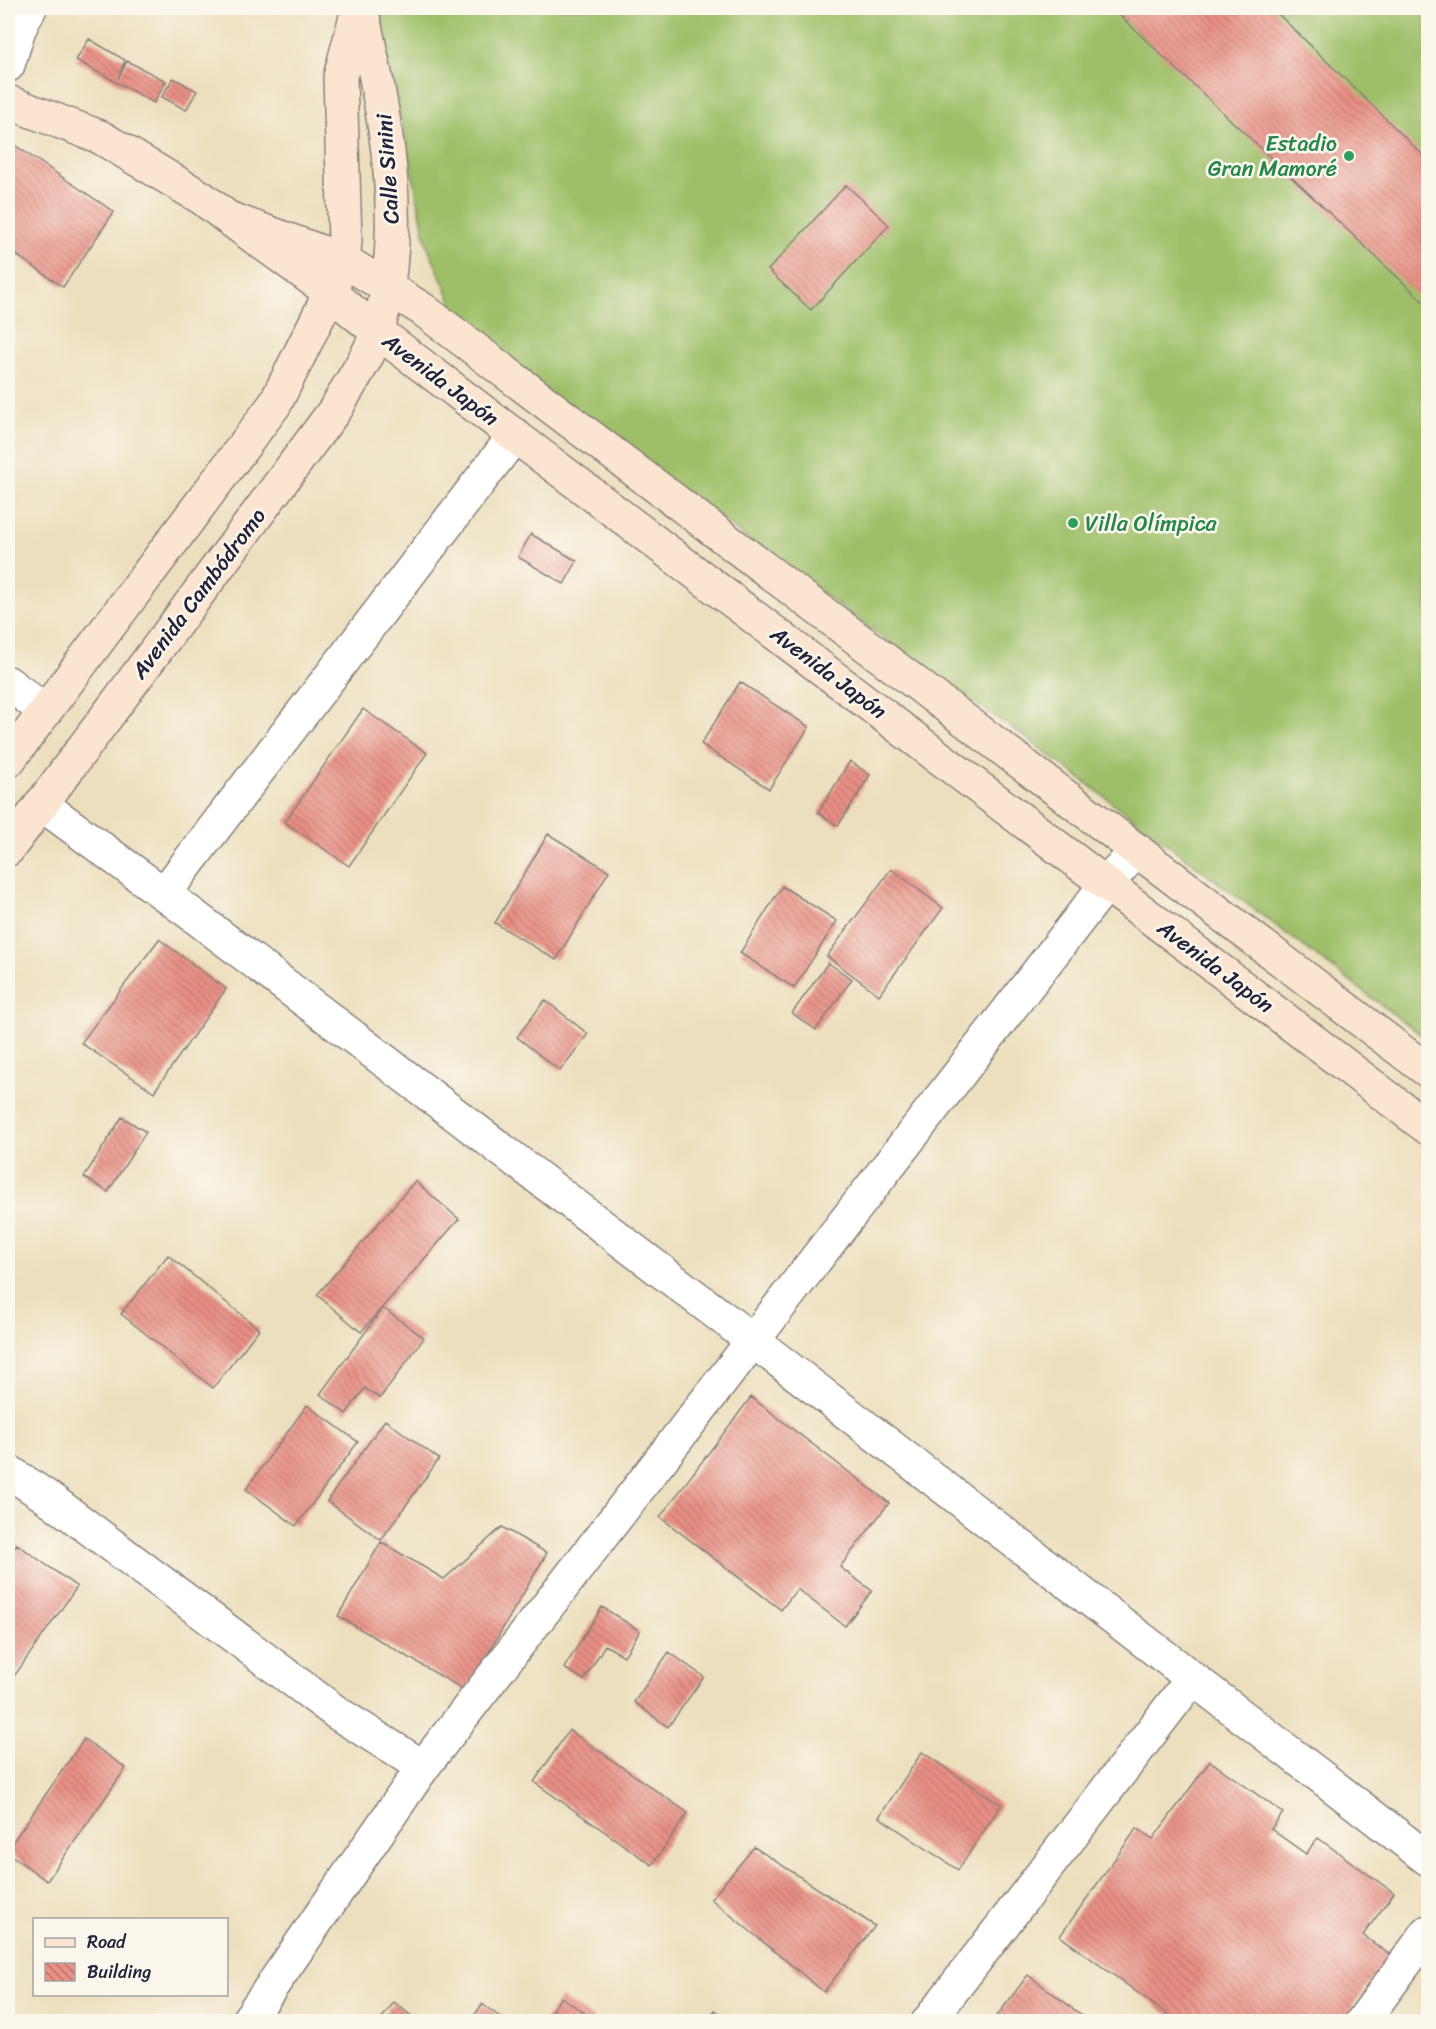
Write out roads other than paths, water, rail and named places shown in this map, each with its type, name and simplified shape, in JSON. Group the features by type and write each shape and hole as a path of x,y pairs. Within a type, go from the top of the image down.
{"street":[{"path":"8,65 19,28 30,8"},
{"name":"Calle Sinini","path":"330,293 343,260 340,77 360,8"},
{"name":"Calle Sinini","path":"360,8 383,107 391,188 391,262 378,332"},
{"name":"Avenida Japón","path":"8,102 100,137 202,198 1428,1128"},
{"name":"Avenida Japón","path":"228,218 343,260 422,309 1428,1071"},
{"path":"8,761 275,404 330,293"},
{"name":"Avenida Cambódromo","path":"8,849 337,407 378,332"},
{"path":"164,894 515,435"},
{"path":"8,683 45,711"},
{"path":"41,804 164,894 752,1340 1428,1859"},
{"path":"247,2022 423,1767 1107,883 1137,850"},
{"path":"8,1471 54,1502 337,1713 423,1767"},
{"path":"928,2022 1192,1679"},
{"path":"1362,2022 1428,1932"}],"place":[{"name":"Estadio Gran Mamoré","path":"1349,156"},
{"name":"Villa Olímpica","path":"1073,523"}]}
